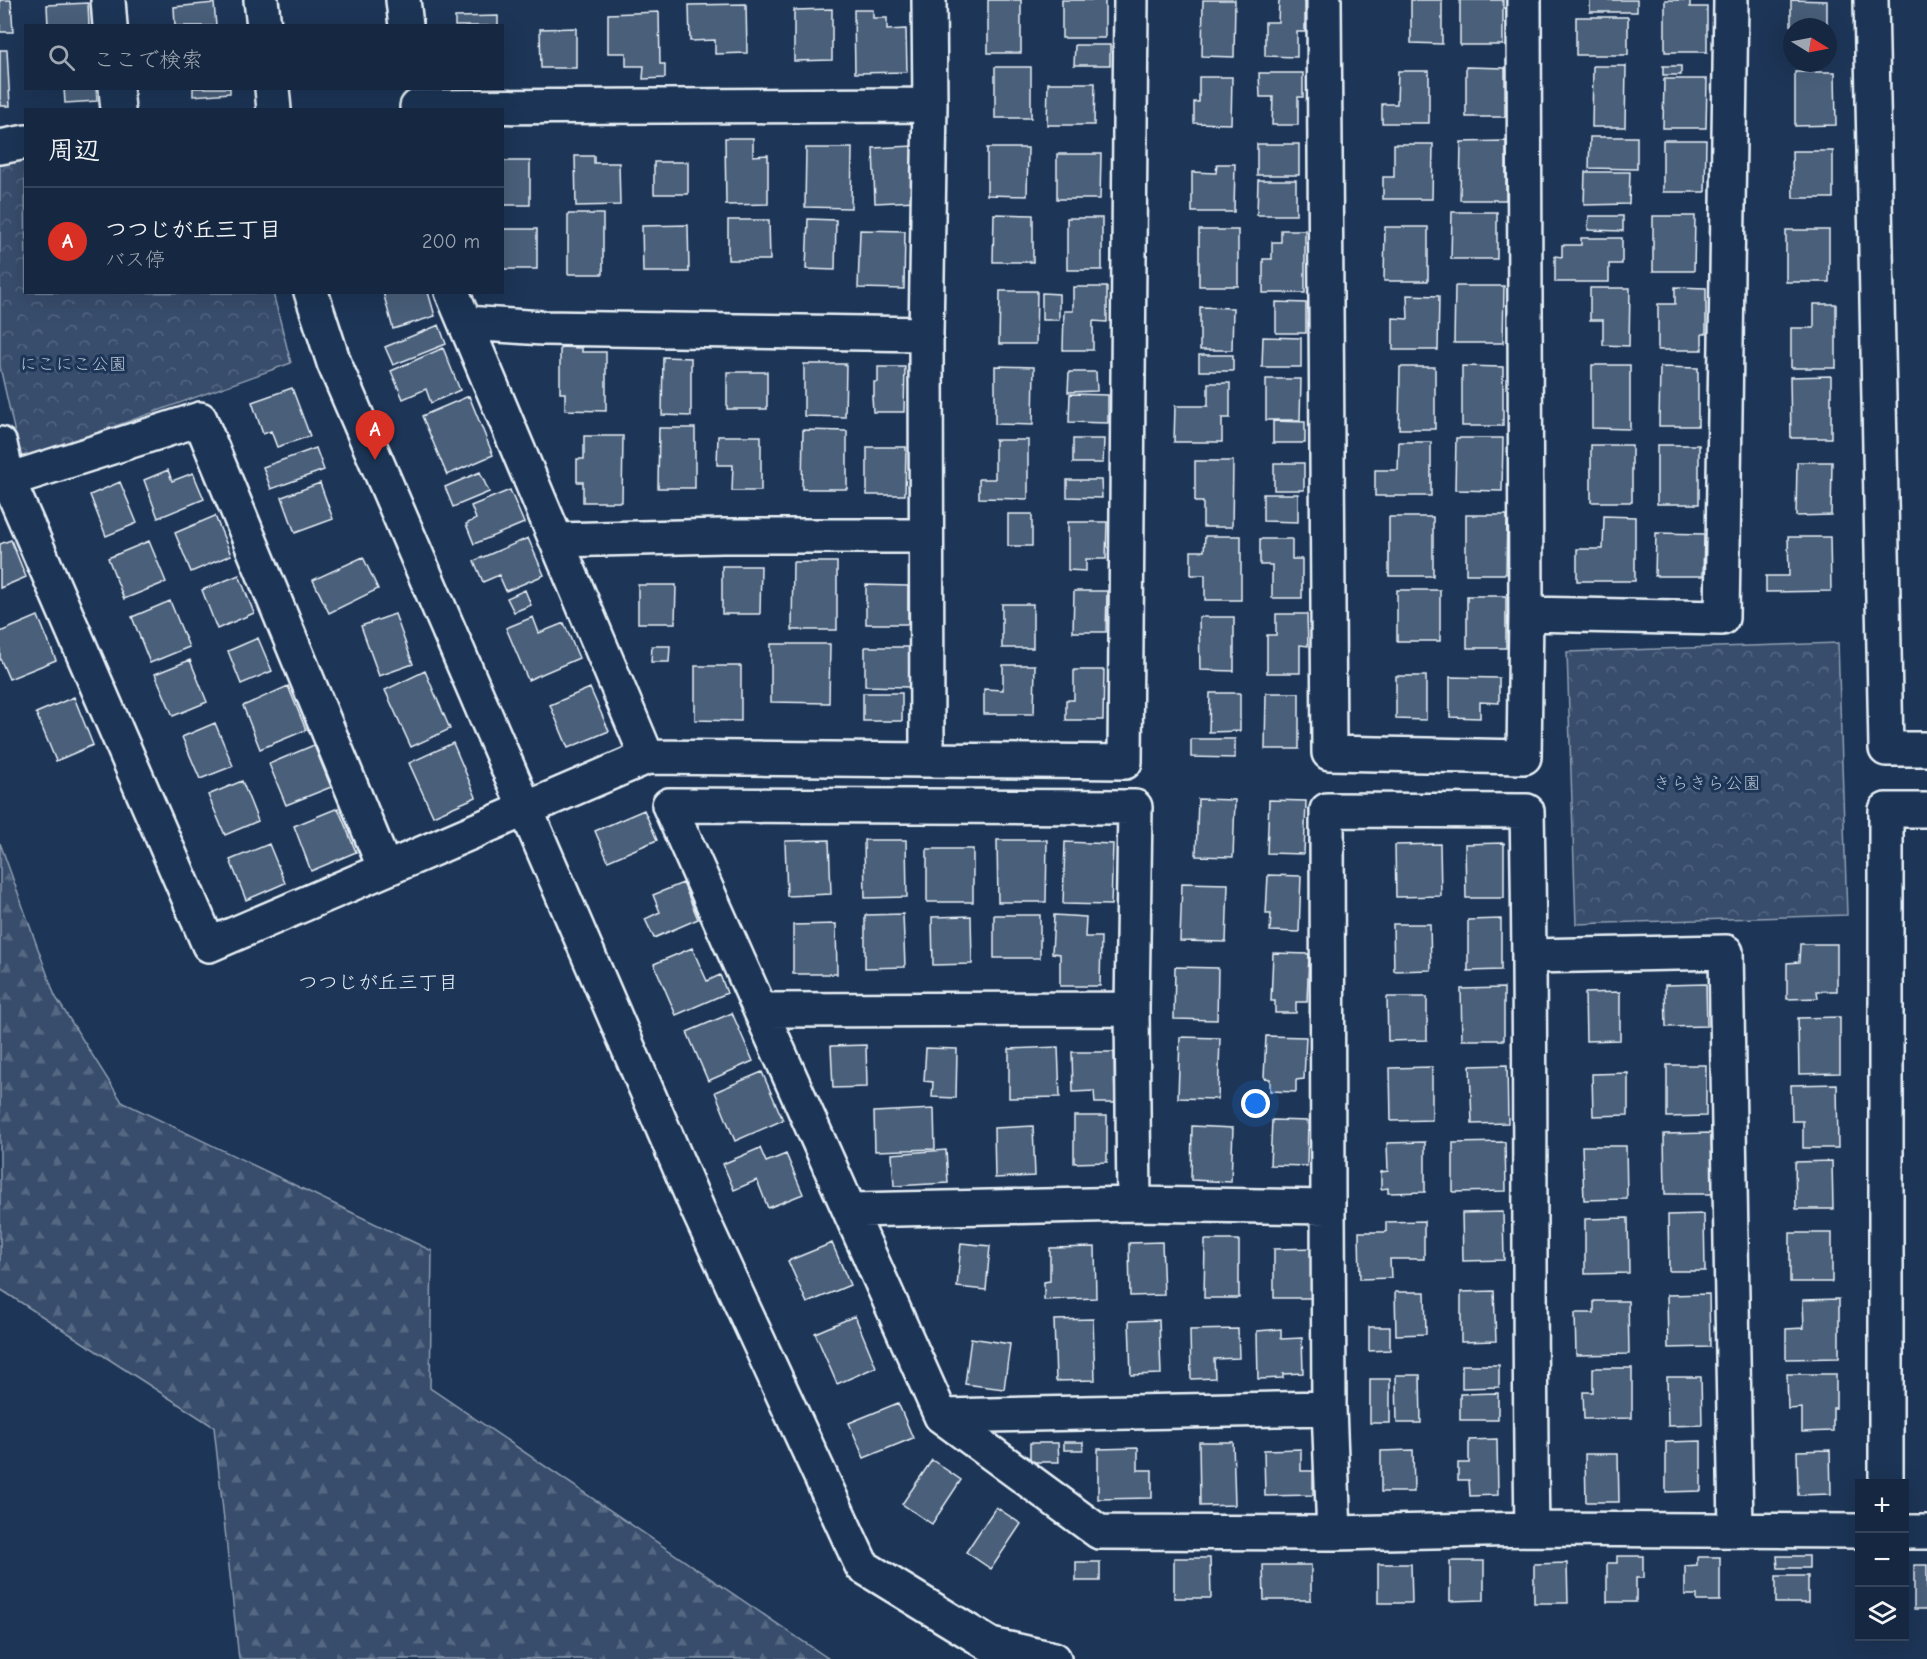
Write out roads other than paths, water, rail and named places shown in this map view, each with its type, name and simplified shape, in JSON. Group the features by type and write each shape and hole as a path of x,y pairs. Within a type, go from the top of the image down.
{"street":[{"path":"108,0 110,24"},
{"path":"261,0 264,24"},
{"path":"403,0 406,24"},
{"path":"927,759 926,334 930,105 929,0"},
{"path":"0,444 4,482 209,945 647,757 1125,762 1131,0"},
{"path":"1324,0 1329,753 1524,757 1526,614 1524,0"},
{"path":"1526,614 1722,618 1731,0"},
{"path":"1871,0 1886,749 1927,749"},
{"path":"116,90 118,108"},
{"path":"272,90 274,108"},
{"path":"416,102 930,105"},
{"path":"0,147 24,142"},
{"path":"312,294 334,363 698,1210 862,1566 992,1645 1054,1659"},
{"path":"453,294 647,757"},
{"path":"465,323 543,328 926,334"},
{"path":"4,482 200,419 385,869"},
{"path":"556,540 723,536 926,536"},
{"path":"1134,1204 1132,1009 1135,807 669,805 941,1416 1100,1532 1334,1533 1532,1529 1855,1531"},
{"path":"1334,1533 1329,1408 1327,810 1527,811 1530,956 1529,1354 1532,1529"},
{"path":"1886,1479 1886,810 1927,810"},
{"path":"1530,956 1726,952 1736,1530"},
{"path":"762,1010 1132,1009"},
{"path":"851,1210 1134,1204 1328,1207"},
{"path":"941,1416 1329,1408"},
{"path":"1909,1532 1927,1532"}],"place":[{"name":"つつじが丘三丁目","path":"375,460"}],"district":[{"name":"つつじが丘三丁目","path":"378,982"}],"park label":[{"name":"にこにこ公園","path":"73,364"},
{"name":"きらきら公園","path":"1707,783"}]}
